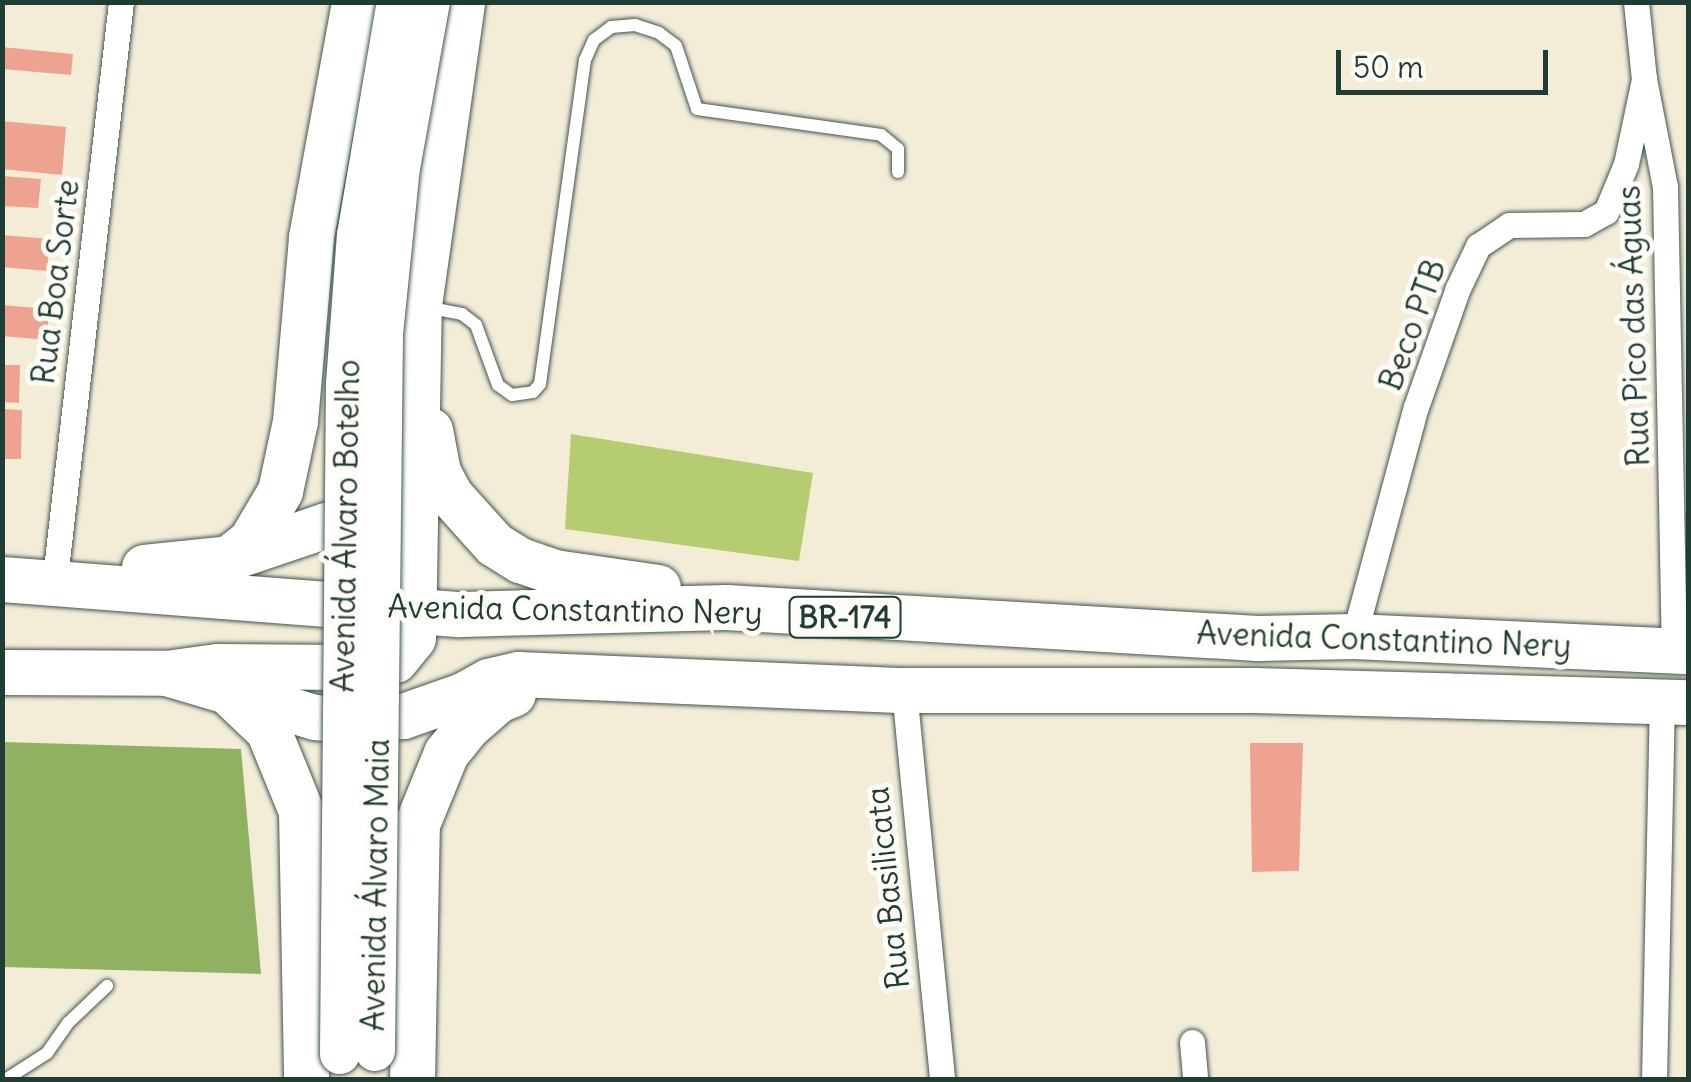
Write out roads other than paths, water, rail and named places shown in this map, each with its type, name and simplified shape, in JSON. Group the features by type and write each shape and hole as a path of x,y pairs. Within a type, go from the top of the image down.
{"highway":[{"path":"229,558 251,540 280,491 298,382 311,237 354,2"},
{"path":"166,673 217,666 345,667 395,660 413,638 419,324 462,2"},
{"path":"419,324 438,472 451,496 494,544 520,560 554,572 666,588 726,608"},
{"path":"298,382 324,433 343,446 362,451 377,447 415,426"},
{"path":"2,578 80,565 152,568 229,558 326,525 360,520 384,522 414,540"},
{"name":"Avenida Constantino Nery","path":"2,578 414,611 726,608 1257,638 1354,636 1681,651"},
{"name":"BR-174","path":"2,672 166,673"},
{"name":"Avenida Constantino Nery","path":"166,673 230,694 343,720 403,716 462,696 488,681 518,674 904,690 1254,690 1675,702"},
{"path":"412,1080 417,824 446,753 468,726 498,700 557,676"},
{"path":"230,694 268,730 302,811 340,1061"},
{"path":"302,811 330,786 362,778 383,785 417,824"}],"main road":[{"name":"Avenida Álvaro Botelho","path":"340,1061 348,352 357,235 398,2"},
{"name":"Avenida Álvaro Maia","path":"340,1061 383,334 400,168 430,2"}],"street":[{"name":"Rua Boa Sorte","path":"56,569 121,2"},
{"name":"Rua Pico das Águas","path":"1636,2 1644,79 1666,206 1681,651"},
{"name":"Beco PTB","path":"1354,636 1416,407 1458,288 1478,246 1509,225 1584,224 1606,212 1626,164 1644,79"},
{"name":"Rua Basilicata","path":"904,690 942,1080"},
{"path":"1654,1080 1675,702"},
{"path":"1192,1042 1195,1080"}],"lane":[{"path":"419,324 462,314 476,326 498,385 512,396 533,392 540,384 585,60 594,40 611,28 635,26 659,32 676,46 697,109 881,135 898,149 898,172"},
{"path":"5,1080 47,1053 68,1023 107,986"}]}
